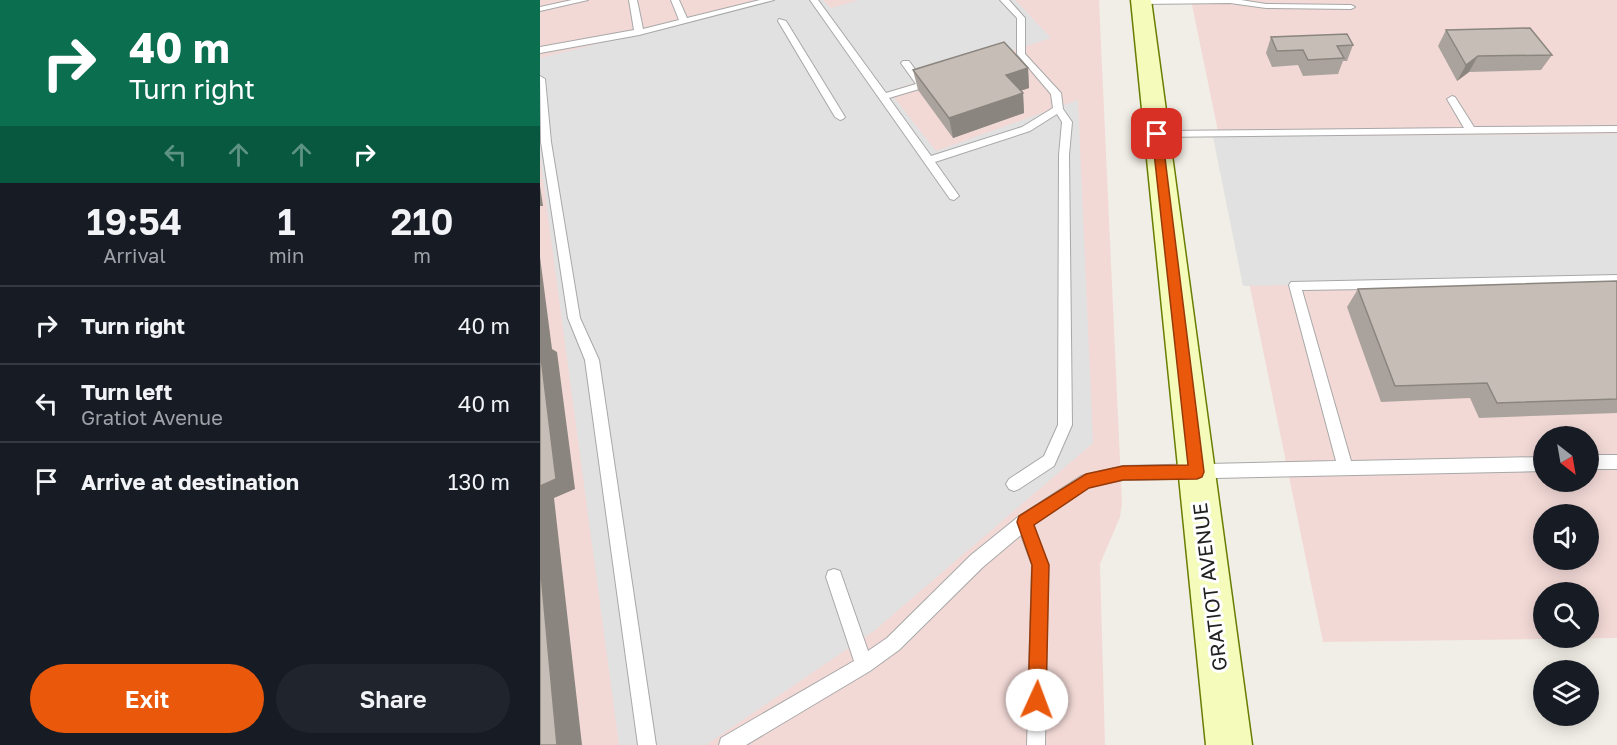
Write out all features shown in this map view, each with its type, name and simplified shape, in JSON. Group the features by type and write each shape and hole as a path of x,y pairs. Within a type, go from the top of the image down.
{"main road":[{"name":"GRATIOT AVENUE","path":"1141,1 1229,745"}],"lane":[{"path":"540,9 582,0"},
{"path":"633,0 639,32"},
{"path":"675,0 684,21"},
{"path":"540,50 639,32 771,0"},
{"path":"814,0 954,196"},
{"path":"1004,0 1022,18 1021,54 1056,93 1058,109 1067,122 1064,155 1065,425 1049,461 1014,484"},
{"path":"1141,1 1230,1 1266,6 1351,7"},
{"path":"782,21 840,117"},
{"path":"1010,57 1021,54"},
{"path":"906,63 921,86"},
{"path":"884,97 943,78"},
{"path":"540,79 546,142 574,318 591,360 602,417 603,446 647,745"},
{"path":"1452,99 1471,131"},
{"path":"928,160 1026,129 1058,109"},
{"path":"1157,134 1617,129"},
{"path":"1345,468 1295,285 1617,280"},
{"path":"1599,462 1617,462"},
{"path":"728,745 864,665 893,644 977,561 1024,522 1086,481 1123,473 1533,464"},
{"path":"1024,522 1040,565 1036,745"},
{"path":"834,578 864,665"}],"shaded area":[{"path":"540,0 1099,0 1122,504 1120,517 1100,564 1105,745 540,745"},
{"path":"776,0 823,0 831,8 859,0 1015,0 1051,38 889,91 936,151 1078,100 1093,443 875,630 706,745 619,745 540,157 540,58"},
{"path":"1191,0 1617,0 1617,638 1599,638 1599,582 1533,582 1533,639 1323,642"},
{"path":"1617,134 1617,280 1243,286 1213,137"}],"building":[{"path":"1530,28 1552,55 1478,56 1466,65 1446,30"},
{"path":"1347,34 1353,45 1337,46 1344,58 1308,60 1303,50 1277,51 1271,37"},
{"path":"1004,42 1028,68 1006,75 1023,93 949,118 913,70"},
{"path":"1617,281 1617,399 1497,403 1487,383 1395,386 1358,289"},
{"path":"540,349 556,479 540,486"},
{"path":"540,563 557,745 540,745"}],"route":[{"path":"1037,700 1040,565 1024,522 1086,481 1123,473 1197,472 1157,134"}]}
